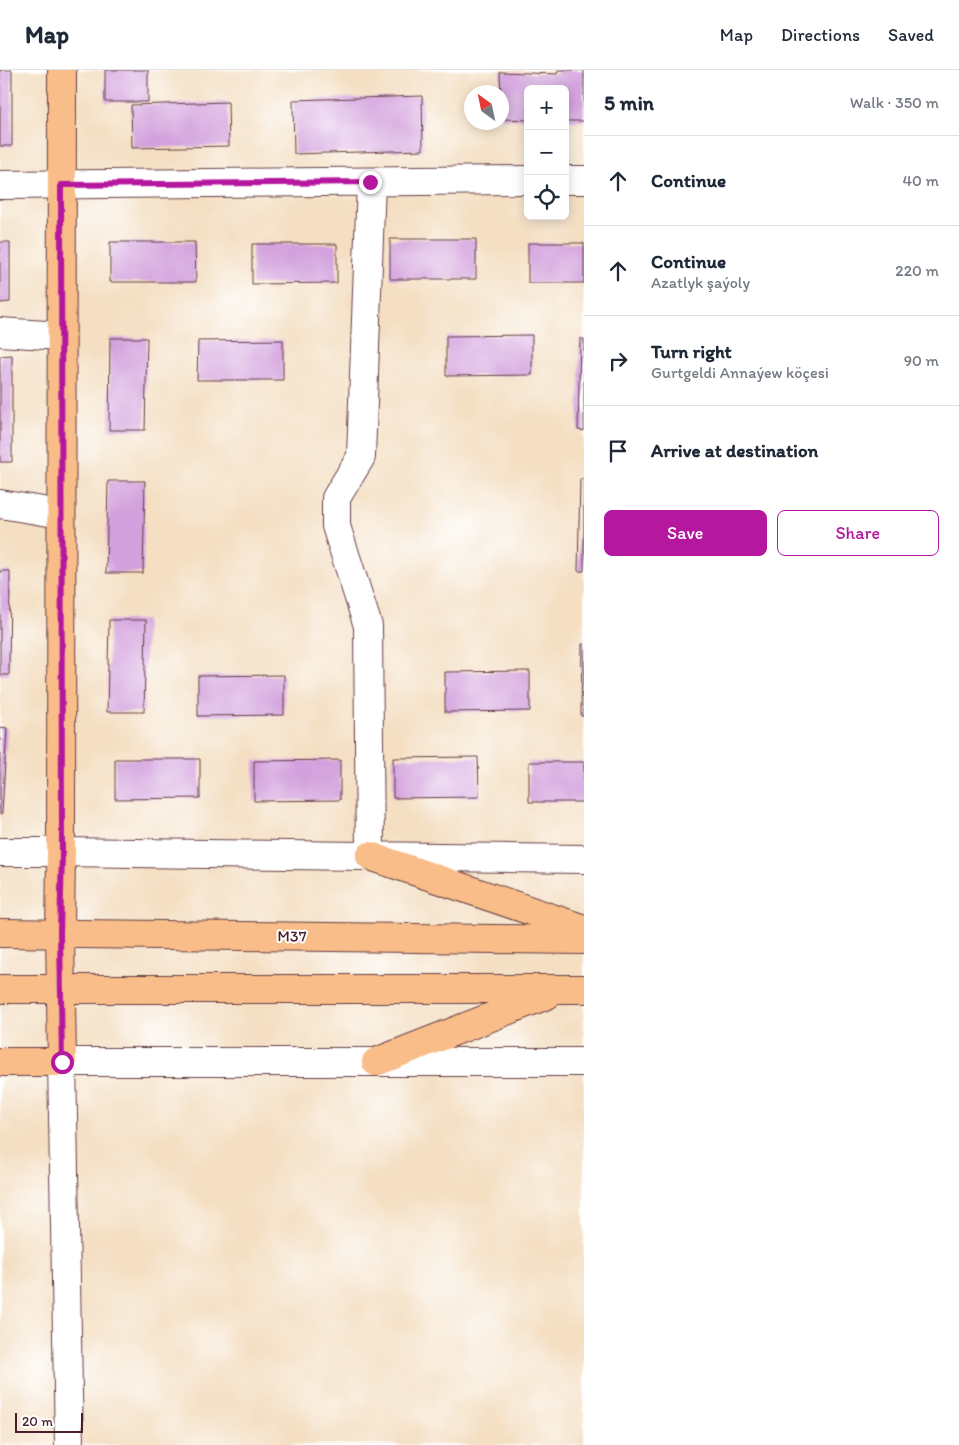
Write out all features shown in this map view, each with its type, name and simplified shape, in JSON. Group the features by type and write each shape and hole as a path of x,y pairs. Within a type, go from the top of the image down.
{"main road":[{"path":"0,1062 62,1062 60,933 62,852 62,70"},
{"path":"370,856 584,929"},
{"name":"M37","path":"0,932 584,940"},
{"path":"0,989 573,989"},
{"path":"376,1062 573,989"}],"street":[{"path":"0,185 524,180"},
{"path":"569,180 584,180"},
{"path":"370,182 361,457 336,498 336,526 368,626 370,856"},
{"path":"0,332 61,336"},
{"path":"0,504 61,514"},
{"path":"0,852 584,859"},
{"path":"70,1445 62,1062 584,1062"}],"building":[{"path":"0,70 12,70 12,146 0,146"},
{"path":"105,70 148,70 148,102 105,102"},
{"path":"558,70 584,70 584,121 569,121 569,85 524,85 524,120 509,119 509,85 501,85 500,72 557,74"},
{"path":"422,96 423,150 294,154 293,100"},
{"path":"228,102 229,146 132,148 131,105"},
{"path":"390,239 476,239 476,279 390,279"},
{"path":"0,242 10,242 10,302 0,303"},
{"path":"110,242 195,242 196,282 110,282"},
{"path":"528,243 584,243 584,283 528,283"},
{"path":"252,244 337,244 337,283 252,284"},
{"path":"532,335 532,375 446,376 446,336"},
{"path":"110,338 147,338 145,430 109,430"},
{"path":"580,339 584,339 584,431 578,430"},
{"path":"283,340 283,380 197,380 198,341"},
{"path":"12,355 12,462 0,462 0,356"},
{"path":"580,479 584,479 584,571 578,571"},
{"path":"108,481 145,481 143,573 106,573"},
{"path":"0,571 10,571 9,675 0,675"},
{"path":"109,620 146,620 144,712 107,712"},
{"path":"582,644 584,644 584,716 581,716"},
{"path":"530,671 530,711 445,712 445,672"},
{"path":"284,675 284,715 198,716 198,676"},
{"path":"0,727 7,728 2,814 0,814"},
{"path":"478,757 479,797 393,798 393,758"},
{"path":"115,759 200,759 200,798 115,799"},
{"path":"340,760 340,800 254,801 254,761"},
{"path":"529,762 584,762 584,802 529,802"}],"route":[{"path":"62,1062 60,933 62,852 61,185 370,182"}]}
